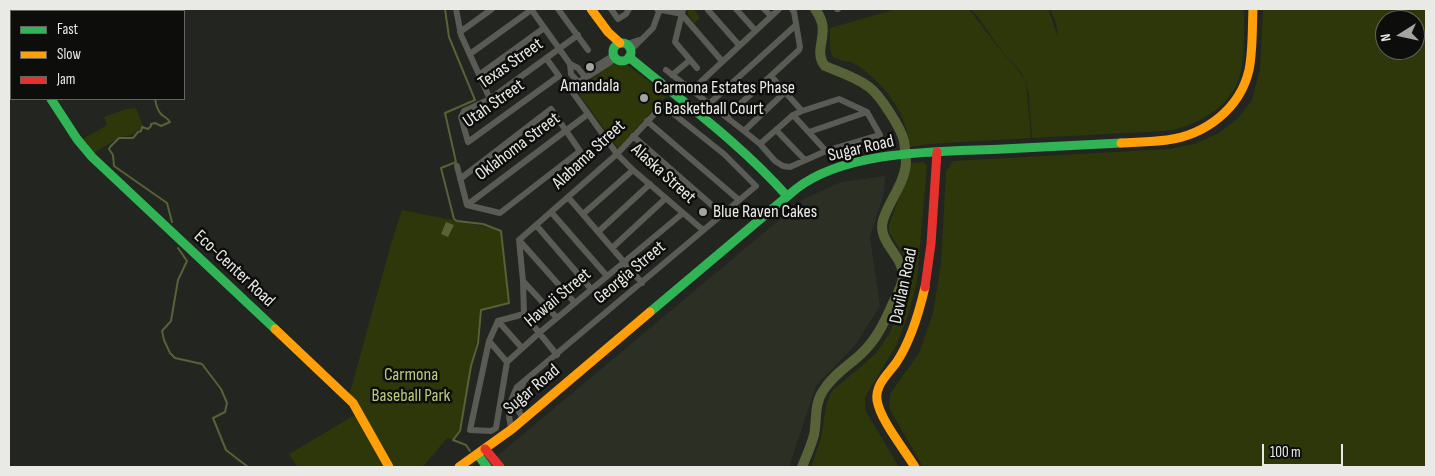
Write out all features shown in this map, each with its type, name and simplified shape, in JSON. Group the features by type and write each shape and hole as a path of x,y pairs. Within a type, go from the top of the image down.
{"main road":[{"path":"591,9 622,51 747,153 787,196"},
{"name":"Sugar Road","path":"459,467 512,429 787,196 806,182 842,166 896,156 937,152 1167,140 1202,130 1228,110 1242,91 1247,80 1250,67 1253,9"},
{"name":"Eco-Center Road","path":"52,100 77,139 92,157 353,403 389,467"},
{"name":"Davilan Road","path":"915,467 882,416 877,395 882,382 904,348 921,304 927,275 937,152"},
{"path":"481,452 487,467"},
{"path":"481,452 500,467"}],"street":[{"path":"456,9 460,32 490,99"},
{"path":"460,32 492,9"},
{"path":"470,54 531,9 570,64 571,74 578,82 594,71 601,69 622,51 643,38 653,28 659,9 683,12"},
{"path":"558,9 588,50"},
{"path":"611,9 618,19 626,14 629,9"},
{"path":"674,9 683,12 722,61"},
{"path":"709,9 739,45"},
{"path":"736,9 755,30"},
{"path":"764,9 771,16"},
{"path":"692,90 779,9"},
{"path":"727,116 800,47 792,9"},
{"path":"683,12 675,42 697,68"},
{"path":"710,103 796,25"},
{"path":"480,75 544,28"},
{"name":"Texas Street","path":"461,117 464,112 490,99 578,35"},
{"name":"Utah Street","path":"461,117 468,142 559,76 546,58"},
{"path":"672,75 690,60"},
{"path":"570,64 578,68 585,77"},
{"path":"666,70 727,116 783,166 790,167 826,151 880,135 867,112 839,99 802,110 793,115 760,144"},
{"path":"771,76 802,110"},
{"name":"Alaska Street","path":"578,82 570,89 617,154 703,230"},
{"path":"744,131 785,92"},
{"name":"Alabama Street","path":"519,240 617,154 662,106 724,154 756,186"},
{"path":"456,166 467,205 500,213 580,151 551,109 460,179"},
{"path":"809,132 867,112"},
{"name":"Oklahoma Street","path":"467,205 588,114"},
{"path":"793,115 826,151"},
{"path":"647,121 739,200"},
{"path":"776,130 805,160"},
{"path":"633,136 722,214"},
{"path":"583,214 633,170"},
{"path":"598,232 650,184"},
{"name":"Georgia Street","path":"512,429 509,413 523,383 756,186"},
{"path":"568,197 642,283"},
{"path":"612,248 666,198"},
{"path":"551,212 607,276"},
{"name":"Hawaii Street","path":"507,362 683,213"},
{"path":"536,225 591,289"},
{"path":"519,240 524,281 524,314 558,354"},
{"path":"519,240 575,303"},
{"path":"524,281 557,318"},
{"path":"498,321 524,314"},
{"path":"489,341 507,362 496,428 491,431 470,430 489,341 498,321"},
{"path":"498,321 522,348"},
{"name":"Georgia Street","path":"517,399 519,412 524,419"}],"shaded area":[{"path":"885,176 884,193 870,237 880,306 856,344 816,386 789,467 484,467 804,199 841,182"},
{"path":"446,222 454,225 448,237 441,234"}],"green space":[{"path":"688,9 694,9 700,18 694,23 688,14"},
{"path":"896,9 969,9 1026,82 1031,138 929,144 910,147 902,116 886,91 857,65 833,57 830,49 830,28"},
{"path":"971,9 1048,9 1058,37 1056,22 1050,9 1244,9 1242,67 1236,86 1221,106 1189,125 1166,131 1032,138 1030,96 1025,80"},
{"path":"1263,9 1426,9 1426,467 923,467 889,408 890,394 919,353 933,313 941,264 946,171 953,161 1169,149 1194,144 1219,133 1238,118 1252,100 1260,69"},
{"path":"613,64 627,65 667,95 618,148 576,90"},
{"path":"136,108 143,126 131,135 120,137 94,153 81,140 107,125 104,117 126,109"},
{"path":"923,162 927,166 917,281 909,312 897,344 865,397 865,410 899,467 811,467 821,438 826,406 830,394 877,352 889,334 911,282 913,274 911,267 889,232 889,225 912,163"},
{"name":"Carmona Baseball Park","path":"402,210 501,231 508,303 481,309 459,431 454,439 447,438 423,467 392,467 349,396"},
{"path":"355,415 383,467 297,467 289,454"}],"waterway":[{"path":"445,9 449,37 475,100 445,113 456,162 441,168 454,219 483,224 501,231 509,303 481,310 478,343 471,366 460,431 453,440 466,445 470,451"},
{"path":"802,467 814,435 820,396 840,371 861,354 876,337 899,291 903,273 882,229 883,220 905,171 904,141 895,120 874,91 859,80 825,66 820,56 823,34 822,23 815,9"},
{"path":"155,100 162,115 170,122 161,126 155,123 151,124 148,129 142,127 141,131 133,138 119,138 109,149 113,155 114,166 167,203 172,222"},
{"path":"178,248 187,261 178,280 171,321 162,331 164,340 170,353 175,358 202,364 221,389 227,403 225,412 213,418 226,450 248,467"}],"traffic: fast":[{"path":"622,43 628,46 631,52 628,58 622,61 616,58 613,52 616,46 622,43"},
{"path":"629,57 731,141 787,196"},
{"path":"52,100 77,139 92,157 275,329"},
{"path":"650,312 796,189 817,176 841,166 895,155 924,152 1121,143"},
{"path":"478,455 487,467"}],"traffic: slow":[{"path":"591,9 608,32 620,43"},
{"path":"1121,143 1161,141 1181,137 1207,126 1229,108 1238,97 1249,70 1253,9"},
{"path":"915,467 883,416 879,408 877,395 883,380 906,346 917,317 925,287"},
{"path":"459,467 512,429 650,312"},
{"path":"275,329 353,403 389,467"}],"traffic: jam":[{"path":"925,287 931,244 937,152"},
{"path":"485,449 500,467"}],"place":[{"name":"Amandala","path":"590,67"},
{"name":"Carmona Estates Phase 6 Basketball Court","path":"644,98"},
{"name":"Blue Raven Cakes","path":"703,212"}]}
